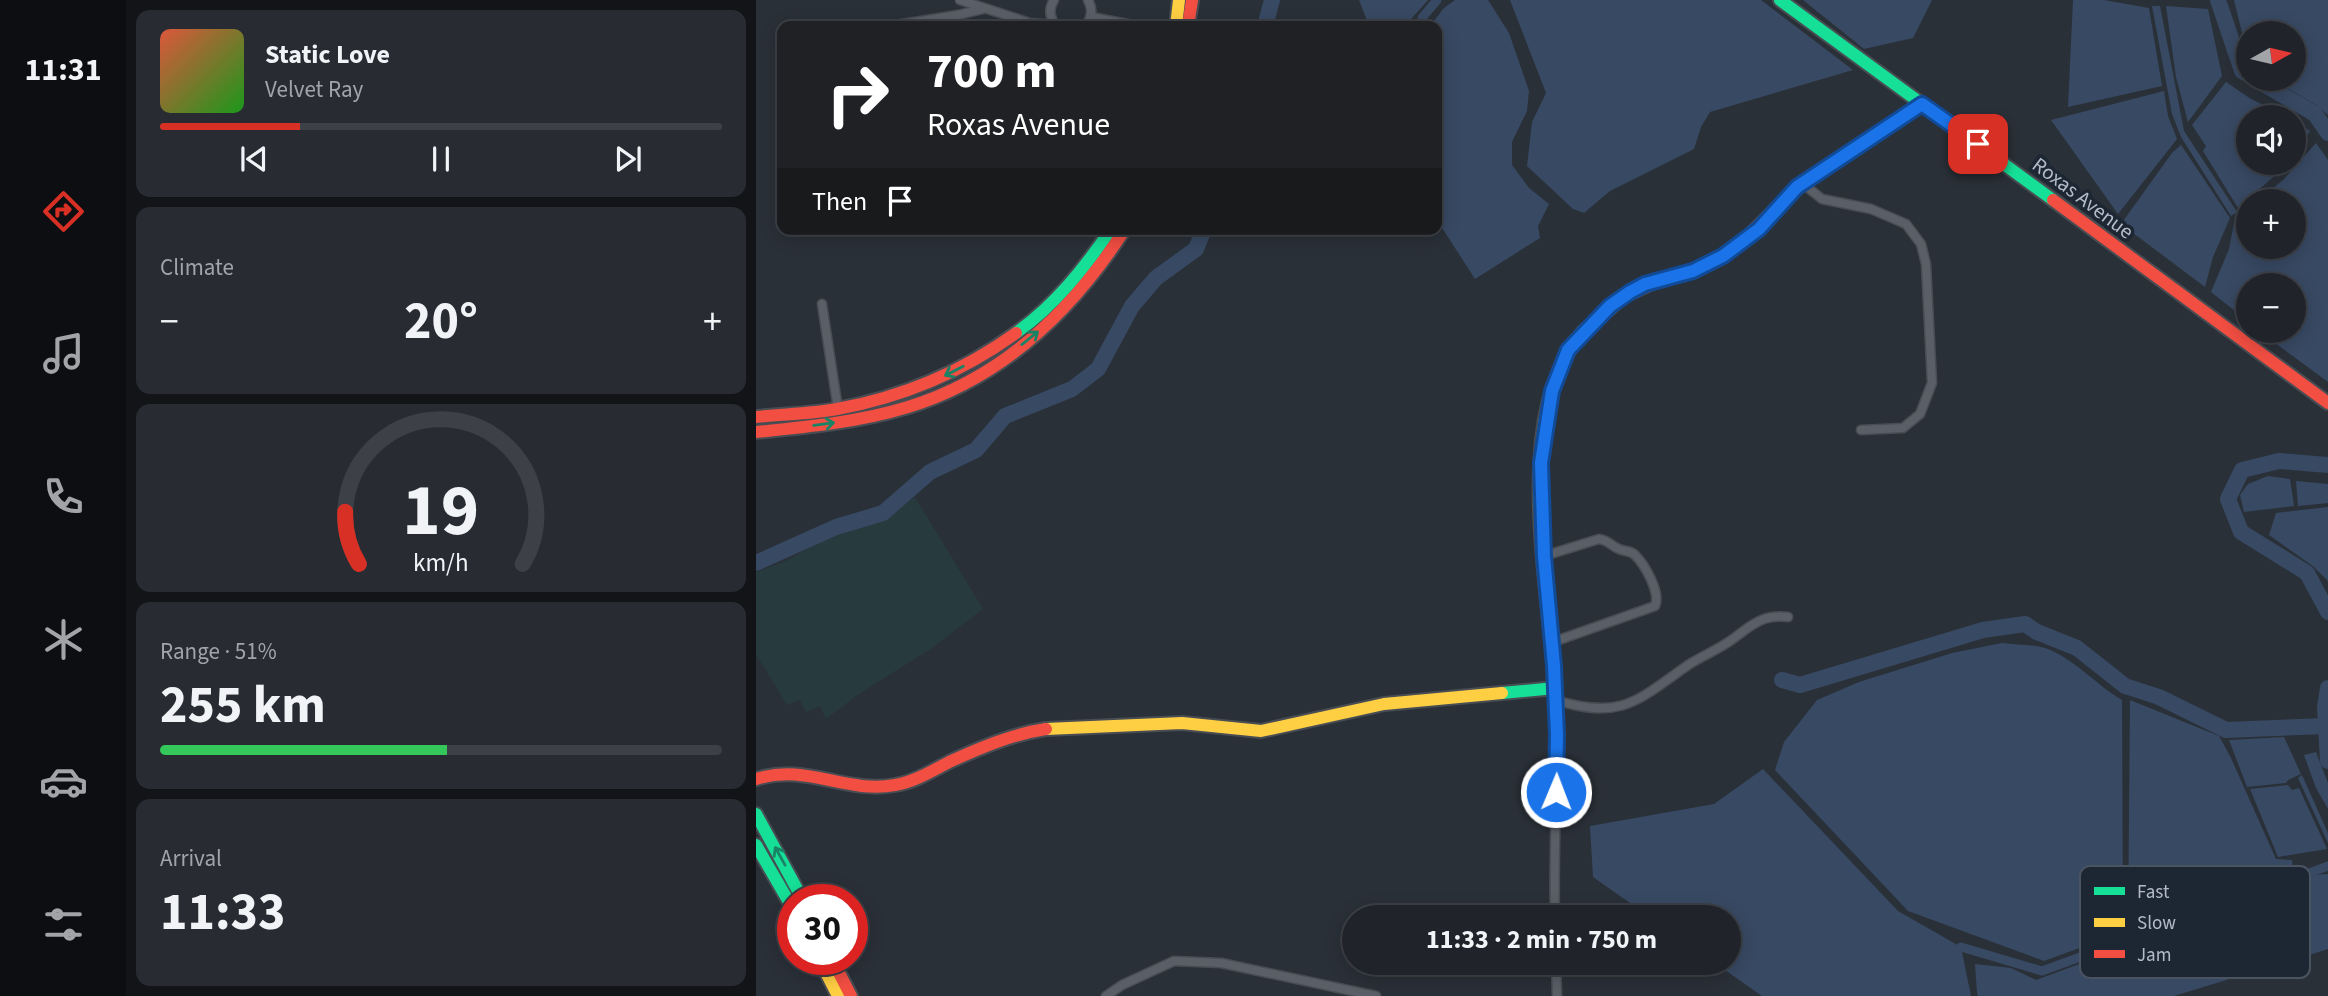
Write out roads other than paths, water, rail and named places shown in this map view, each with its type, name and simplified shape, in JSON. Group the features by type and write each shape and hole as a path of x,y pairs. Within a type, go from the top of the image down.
{"main road":[{"path":"1177,21 1179,0"},
{"path":"1189,21 1192,0"},
{"name":"Roxas Avenue","path":"1780,0 2015,170 2113,246 2328,403"},
{"path":"756,779 778,773 801,774 865,787 889,787 910,782 979,749 1028,732 1063,726 1216,724 1261,731 1384,704 1555,694 1553,642 1544,556 1541,463 1552,391 1568,350 1610,306 1630,292 1645,284 1707,265 1742,243 1802,183 1922,104"},
{"path":"756,417 838,409 924,385 996,348 1054,302 1097,254 1108,235"},
{"path":"756,432 840,422 888,412 929,400 967,383 1004,360 1061,313 1106,261 1121,235"},
{"path":"756,814 794,884"},
{"path":"756,845 779,884"},
{"path":"827,975 838,996"},
{"path":"840,975 851,996"}],"street":[{"path":"961,0 1023,21"},
{"path":"1054,0 1050,10 1054,21"},
{"path":"1088,0 1092,10 1088,21"},
{"path":"921,21 983,9"},
{"path":"1091,17 1112,21"},
{"path":"1802,183 1822,199 1871,209 1906,223 1921,244 1926,264 1932,383 1920,414 1903,428 1861,430"},
{"path":"822,304 838,409"},
{"path":"1544,556 1599,539 1605,540 1617,549 1635,555 1657,596 1655,606 1553,642"},
{"path":"1555,905 1555,694 1583,708 1596,709 1633,703 1763,617 1788,617"},
{"path":"1106,996 1122,985 1174,961 1220,963 1376,996"},
{"path":"1556,975 1557,996"}],"water":[{"path":"1359,0 1428,0 1409,21 1367,21"},
{"path":"1455,0 1488,0 1509,33 1529,91 1527,111 1512,142 1512,165 1529,188 1549,204 1538,226 1540,238 1475,279 1442,228 1442,21 1434,21"},
{"path":"1510,0 1761,0 1853,70 1710,112 1701,127 1694,149 1610,191 1584,213 1573,209 1527,166 1532,122 1546,93"},
{"path":"1803,0 1932,0 1913,38 1864,49"},
{"path":"2073,0 2104,0 2149,8 2162,86 2068,107"},
{"path":"2234,0 2328,0 2328,115 2292,91 2306,91 2306,21 2239,21"},
{"path":"2152,6 2160,6 2184,131 2236,210 2231,216 2181,137 2172,114"},
{"path":"2166,6 2208,9 2222,76 2188,122 2176,77"},
{"path":"2226,82 2236,91 2263,105 2236,105 2236,175 2275,175 2260,189 2236,189 2236,205 2203,151 2206,146 2192,125"},
{"path":"2164,91 2168,116 2177,139 2118,214 2051,120"},
{"path":"2316,143 2328,160 2328,382 2275,343 2306,343 2306,273 2236,273 2236,312 2211,292 2229,249 2236,221 2236,259 2306,259 2306,189 2272,189 2287,175 2306,175 2306,154"},
{"path":"2181,145 2230,218 2213,257 2205,287 2121,224 2172,153"},
{"path":"2268,476 2290,479 2294,506 2244,512 2240,495 2248,484"},
{"path":"2296,481 2328,484 2328,503 2298,506"},
{"path":"2328,507 2328,581 2314,567 2269,535 2276,513"},
{"path":"2002,643 2045,648 2056,652 2122,700 2123,866 2080,866 2080,948 2044,961 1908,911 1775,770 1784,742 1817,700 1859,682 1952,653"},
{"path":"2130,700 2219,736 2276,859 2292,860 2293,866 2129,866"},
{"path":"2284,737 2301,774 2286,783 2247,787 2229,740"},
{"path":"2316,752 2328,783 2328,809 2316,788 2304,755"},
{"path":"1763,769 1898,911 1961,947 1971,996 1762,996 1732,975 1741,975 1741,905 1633,905 1593,877 1590,826 1714,804"},
{"path":"2302,775 2328,833 2328,843 2298,778"},
{"path":"2288,785 2292,790 2299,788 2327,849 2278,857 2250,789"},
{"path":"2328,874 2328,949 2310,955 2310,877"},
{"path":"1975,964 2011,968 2036,980 2080,964 2080,978 2233,978 2174,996 1978,996"}],"waterway":[{"path":"1266,21 1272,0"},
{"path":"1422,18 1437,0"},
{"path":"2218,0 2236,53"},
{"path":"2276,91 2315,114 2328,133"},
{"path":"756,563 836,527 883,513 930,472 976,450 1005,416 1072,389 1098,369 1132,306 1156,278 1196,249 1202,235"},
{"path":"2328,465 2279,461 2242,470 2228,499 2241,532 2307,573 2328,612"},
{"path":"1782,680 1800,685 1983,630 2025,624 2037,632 2077,648 2125,686 2159,697 2226,730 2326,726"},
{"path":"2328,688 2325,707 2328,761"},
{"path":"2310,873 2328,866"},
{"path":"1961,947 2042,971 2080,957"}]}
